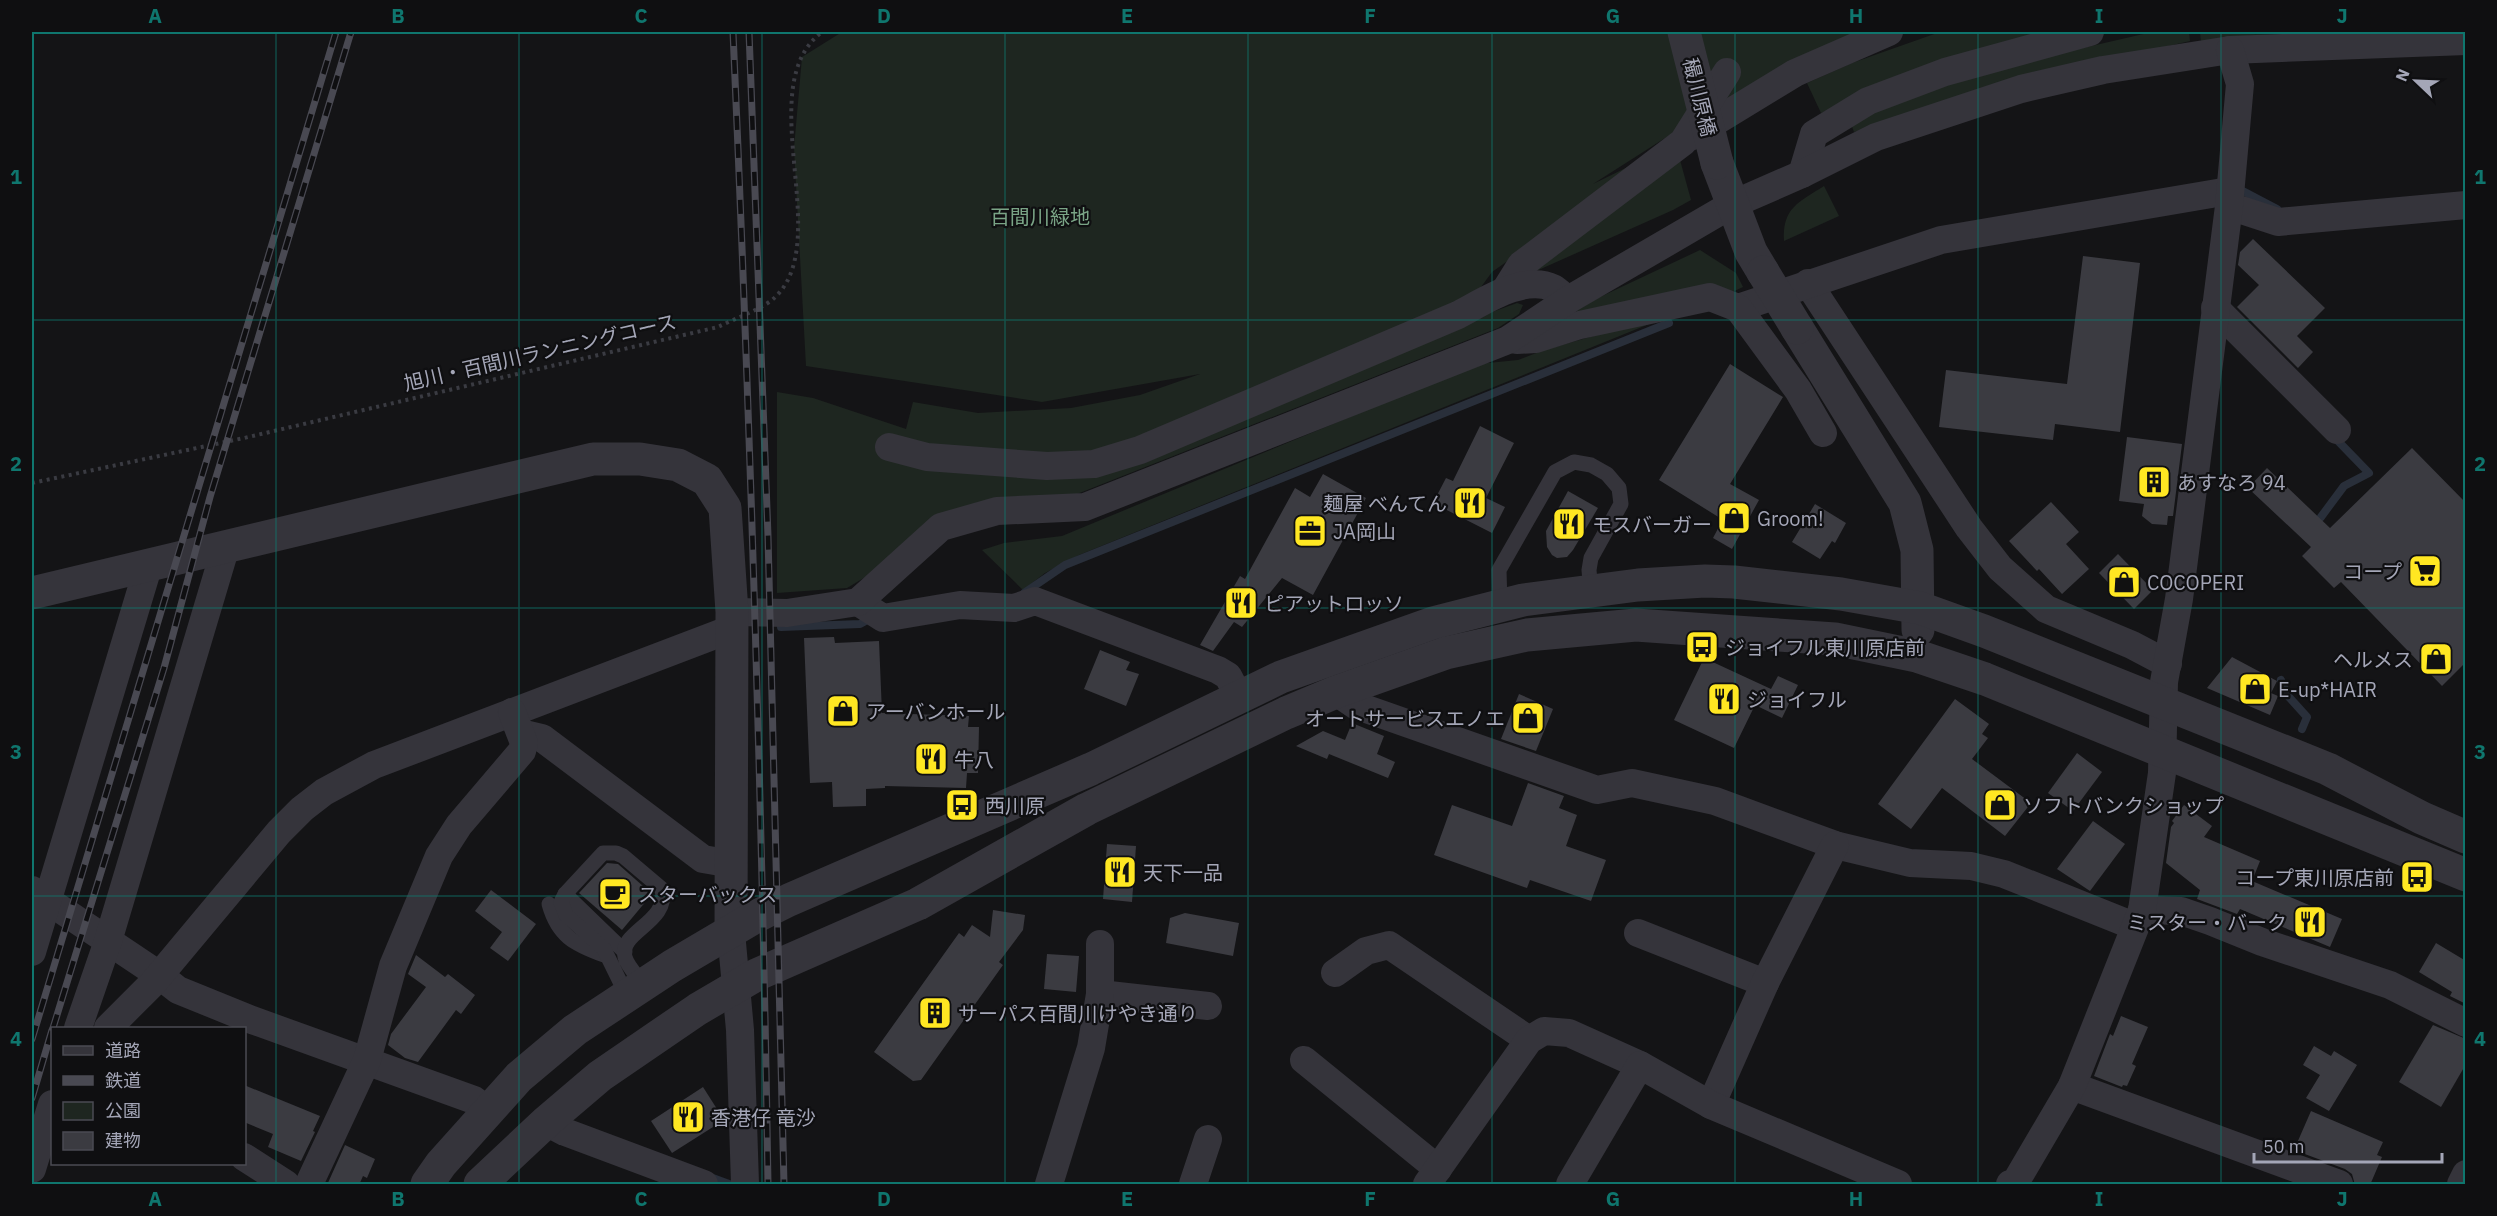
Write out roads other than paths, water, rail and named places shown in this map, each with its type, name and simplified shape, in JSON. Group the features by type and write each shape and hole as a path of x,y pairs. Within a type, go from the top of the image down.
{"street":[{"name":"穝川原橋","path":"1684,32 1717,163 1731,205 1751,252 1905,503 1917,550 1920,608 1917,656"},
{"path":"1506,290 1521,265 1683,142 1795,73 1889,32"},
{"path":"1802,174 1814,134 1868,101 1945,72 2090,32"},
{"path":"872,611 940,527 997,511 1085,507 1508,340 1568,300 1731,205 1802,174 1876,137 2021,89 2103,70 2230,50 2466,41"},
{"path":"2010,1185 2015,1183 2072,1086 2138,918 2162,772 2162,703 2179,598 2230,193 2240,84 2230,50"},
{"path":"1683,142 1727,72"},
{"path":"1738,308 1941,240 2223,192 2230,193 2278,222 2466,206"},
{"path":"1808,283 1969,528 2000,568 2046,609 2132,645 2168,664"},
{"path":"889,447 927,457 1047,466 1094,464 1140,450 1458,315 1506,290 1539,285 1553,288 1568,300"},
{"path":"1508,340 1536,339 1580,326 1710,297 1738,308 1798,390 1823,434"},
{"path":"2215,308 2337,430"},
{"path":"32,593 593,459 640,459 678,465 707,480 724,508 732,621 731,932 740,1030 745,1185"},
{"path":"79,1027 108,941 226,546"},
{"path":"32,952 39,895 149,564"},
{"path":"427,1185 441,1164 519,1077 575,1030 731,932 789,900 1091,769 1281,677 1432,623 1500,605 1638,585 1705,581 1841,594 1920,608 1984,631 2328,770 2466,837"},
{"path":"110,1027 165,980 279,832 302,809 324,792 400,754 516,722 732,621 786,613 872,611 960,605 1014,608 1035,601 1218,670 1228,676 1239,697"},
{"path":"480,1185 546,1122 600,1076 698,1009 756,975 918,904 1087,809 1286,713 1336,692 1458,651 1527,635 1636,625 1835,639 1917,656 1985,679 2466,875"},
{"path":"1336,692 1355,705 1598,790 1632,783 1714,801 1835,845 1910,863 1971,866 2004,874 2138,918 2181,911 2262,942 2390,985 2466,1023"},
{"path":"516,722 542,738 703,859 732,864"},
{"path":"309,1185 367,1060 393,966 440,856 459,825 522,751 524,743 516,722"},
{"path":"1711,1105 1765,983 1835,845"},
{"path":"39,895 165,980 252,1020 474,1100 489,1111"},
{"path":"1638,933 1765,983"},
{"path":"1049,1185 1091,1048 1100,994 1100,944"},
{"path":"1335,973 1366,951 1389,945 1530,1040"},
{"path":"1100,994 1208,1006"},
{"path":"1304,1060 1432,1177 1530,1040 1544,1031 1569,1033 1640,1065 1711,1105 1898,1185"},
{"path":"1570,1185 1640,1065"},
{"path":"2072,1086 2339,1185"},
{"path":"32,1168 51,1107"},
{"path":"546,1122 565,1132 704,1185"},
{"path":"1192,1185 1208,1139"},
{"path":"246,1158 286,1185"},
{"path":"2461,1185 2466,1174"}],"lane":[{"path":"1500,605 1499,570 1555,472 1574,462 1591,465 1607,474 1619,488 1621,504 1592,558 1589,570 1591,592"},
{"path":"610,852 623,856 658,884 663,897 659,912 629,940 625,952 635,991 604,950 566,915 561,902 565,894 603,853 610,852"},
{"path":"565,894 625,952"},
{"path":"549,904 553,918 565,936 585,948 607,956"}],"waterway":[{"path":"2237,188 2277,209"},
{"path":"1024,593 1065,565 1669,323"},
{"path":"2321,517 2344,486 2369,473 2336,439"},
{"path":"781,627 860,624 871,618"},
{"path":"2281,680 2288,696 2307,717 2302,729"},
{"path":"710,1177 729,1184"}],"railway":[{"path":"32,1039 336,32"},
{"path":"53,1027 164,668 210,497 351,32"},
{"path":"733,32 755,608 768,1184"},
{"path":"749,32 768,536 784,1184"},
{"path":"32,1098 51,1033"}],"place":[{"name":"あすなろ 94","path":"2154,482"},
{"name":"麺屋 べんてん","path":"1470,503"},
{"name":"Groom!","path":"1734,518"},
{"name":"モスバーガー","path":"1569,524"},
{"name":"JA岡山","path":"1310,531"},
{"name":"コープ","path":"2425,571"},
{"name":"COCOPERI","path":"2124,582"},
{"name":"ピアットロッソ","path":"1241,603"},
{"name":"ジョイフル東川原店前","path":"1702,647"},
{"name":"ヘルメス","path":"2436,659"},
{"name":"E-up*HAIR","path":"2255,689"},
{"name":"ジョイフル","path":"1724,699"},
{"name":"アーバンホール","path":"843,711"},
{"name":"オートサービスエノエ","path":"1528,718"},
{"name":"牛八","path":"931,759"},
{"name":"西川原","path":"962,805"},
{"name":"ソフトバンクショップ","path":"2000,805"},
{"name":"天下一品","path":"1120,872"},
{"name":"コープ東川原店前","path":"2417,877"},
{"name":"スターバックス","path":"615,894"},
{"name":"ミスター・バーク","path":"2310,922"},
{"name":"サーパス百間川けやき通り","path":"935,1013"},
{"name":"香港仔 竜沙","path":"688,1117"}],"park label":[{"name":"百間川緑地","path":"1040,216"}]}
